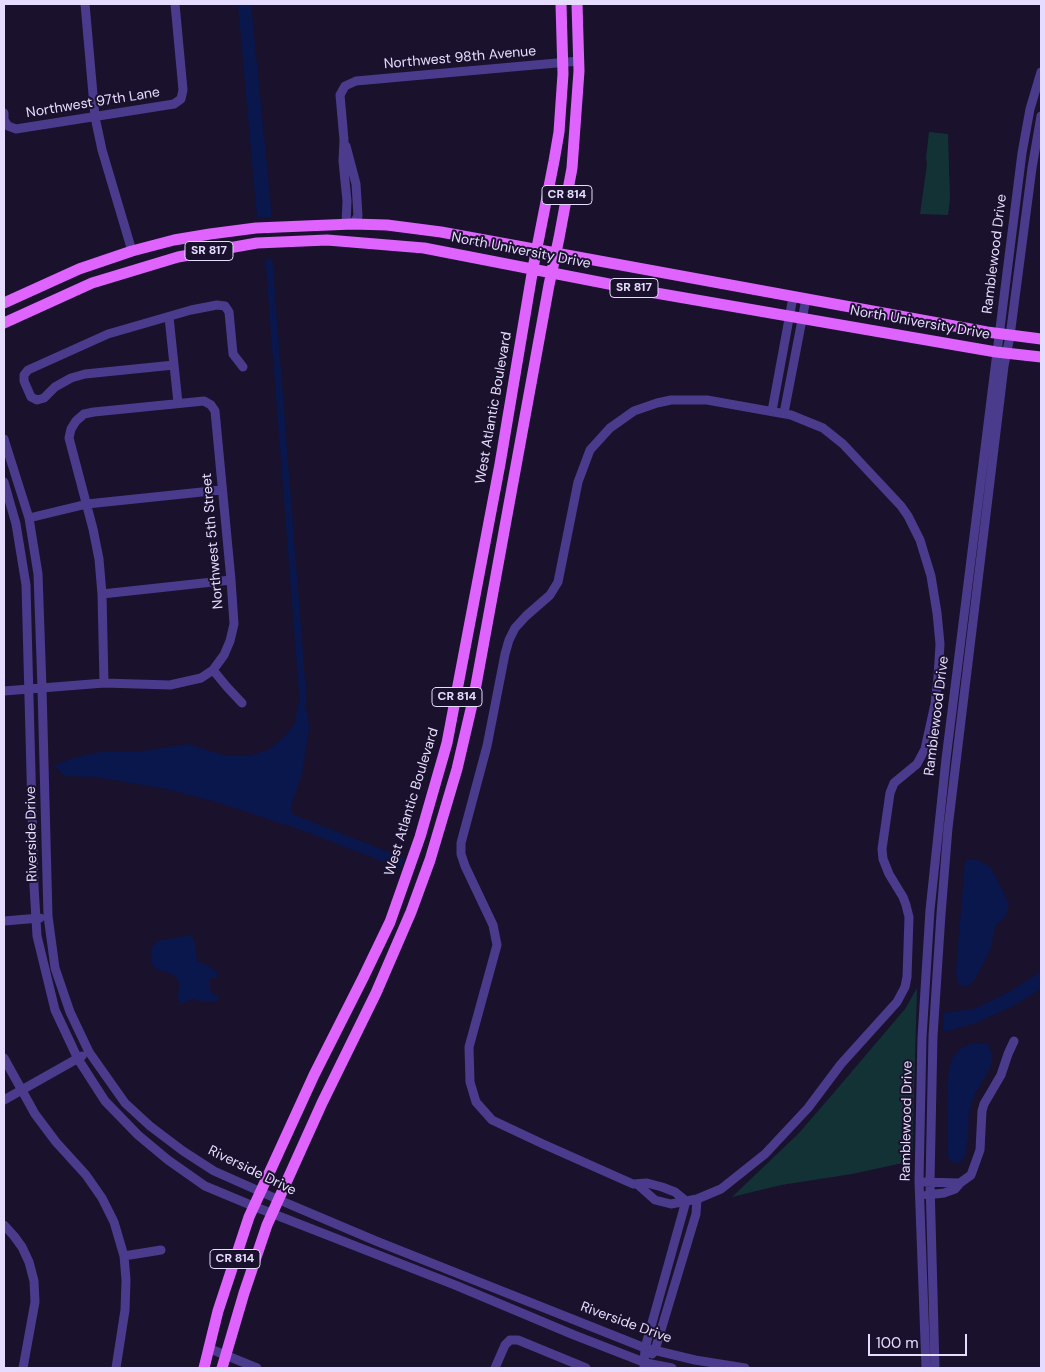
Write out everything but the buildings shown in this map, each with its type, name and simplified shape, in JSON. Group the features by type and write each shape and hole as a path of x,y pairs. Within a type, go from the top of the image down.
{"main road":[{"name":"West Atlantic Boulevard","path":"204,1368 218,1311 253,1206 314,1075 390,922 438,778 452,719 500,464 533,268 559,132 563,62 561,4"},
{"name":"CR 814","path":"222,1368 247,1284 277,1199 376,994 424,880 458,769 474,696 572,168 579,61 577,4"},
{"name":"North University Drive","path":"4,303 79,269 132,251 210,234 273,227 349,224 387,225 441,232 556,252 998,334 1041,338"},
{"path":"327,240 346,232 349,224"},
{"path":"356,241 369,232 387,225"},
{"name":"North University Drive","path":"4,324 108,277 178,258 212,250 257,243 327,240 424,248 650,292 1001,352 1041,357"},
{"path":"108,277 129,260 132,251"}],"street":[{"path":"85,4 95,117 102,150 132,251"},
{"name":"Northwest 97th Lane","path":"4,113 4,120 8,126 16,129 174,104 181,99 183,90 175,4"},
{"name":"Northwest 98th Avenue","path":"349,224 358,216 356,184 344,140 340,94 346,86 356,81 579,61"},
{"name":"Ramblewood Drive","path":"935,1368 930,1182 933,1036 948,828 1001,352 998,334 1024,135 1041,72"},
{"name":"Ramblewood Drive","path":"926,1368 919,1181 922,1038 930,910 938,827 1001,352 1010,336 1032,168 1041,116"},
{"path":"772,411 793,297"},
{"path":"784,413 806,299"},
{"path":"174,365 85,374 71,378 44,398 37,400 31,397 24,381 24,375 28,370 108,334 192,310 217,305 225,306 229,312 234,354 243,367"},
{"path":"104,683 102,594 97,552 87,504 68,438 71,429 84,414 178,403 169,317"},
{"path":"707,400 784,413 809,421 823,428 843,444 894,498 905,511 913,525 931,576 940,644 935,704 925,749 917,764 894,783 890,793 882,849 883,859 889,874 906,905 909,940 907,977 897,1002 841,1064 808,1108 765,1154 721,1189 697,1199 671,1204 655,1200 637,1184 492,1120 476,1102 470,1082 469,1048 496,946 493,924 461,854 463,833 487,746 509,640 526,616 550,595 558,582 580,473 595,444 624,416 657,402 707,400"},
{"name":"Northwest 5th Street","path":"178,403 204,401 211,405 215,411 234,624 224,655 213,670"},
{"name":"Riverside Drive","path":"4,439 29,518 38,574 48,916 55,968 70,1012 88,1052 126,1103 150,1126 183,1151 214,1171 260,1192 376,1241 645,1348 745,1368"},
{"name":"Riverside Drive","path":"4,482 16,524 26,585 35,918 41,956 55,1010 78,1059 106,1101 138,1135 168,1160 205,1186 455,1285 645,1365 672,1368"},
{"path":"29,518 87,504 222,490"},
{"path":"102,594 230,580"},
{"path":"4,691 104,683 170,685 201,678 213,670 242,703"},
{"path":"4,921 48,916"},
{"path":"920,1195 956,1190 960,1183 971,1175 980,1150 984,1104 999,1081 1014,1041"},
{"path":"4,1100 88,1052"},
{"path":"4,1058 21,1091 36,1114 56,1142 86,1175 102,1198 114,1222 124,1256 126,1280 125,1310 116,1368"},
{"path":"919,1181 960,1183"},
{"path":"637,1184 647,1183 662,1187 675,1192 686,1200"},
{"path":"645,1365 655,1350 696,1214 697,1199"},
{"path":"645,1365 645,1348 686,1200"},
{"path":"4,1225 22,1247 29,1262 34,1281 35,1302 23,1368"},
{"path":"124,1256 161,1250"},
{"path":"495,1368 505,1345 510,1340 518,1340 586,1368"},
{"path":"208,1348 257,1368"}],"green space":[{"path":"929,132 948,134 950,199 948,215 920,214 927,164"},
{"path":"917,988 912,1161 852,1174 781,1185 732,1197 799,1133 905,1009"}],"shaded area":[{"path":"238,4 251,4 272,217 257,218"},
{"path":"307,709 309,729 302,775 291,806 292,814 404,858 401,867 301,830 220,803 166,789 97,777 65,776 54,766 70,759 100,752 137,752 188,744 227,756 249,756 270,749 284,737"},
{"path":"973,859 991,868 1009,905 1006,916 995,926 991,949 974,981 966,987 958,984 956,971 965,861"},
{"path":"190,935 193,937 195,944 197,961 214,969 217,973 217,978 210,978 210,990 215,995 219,995 217,1001 208,1002 193,999 180,1004 177,978 172,974 155,968 152,964 152,947 158,941"},
{"path":"1041,972 1041,989 1015,1005 976,1023 944,1032 944,1013 974,1009 1009,992"},
{"path":"982,1043 988,1044 992,1053 992,1064 976,1092 969,1110 968,1137 962,1162 955,1163 948,1158 947,1094 949,1068 953,1057 961,1048"}],"waterway":[{"path":"269,262 303,699 298,725"}]}
